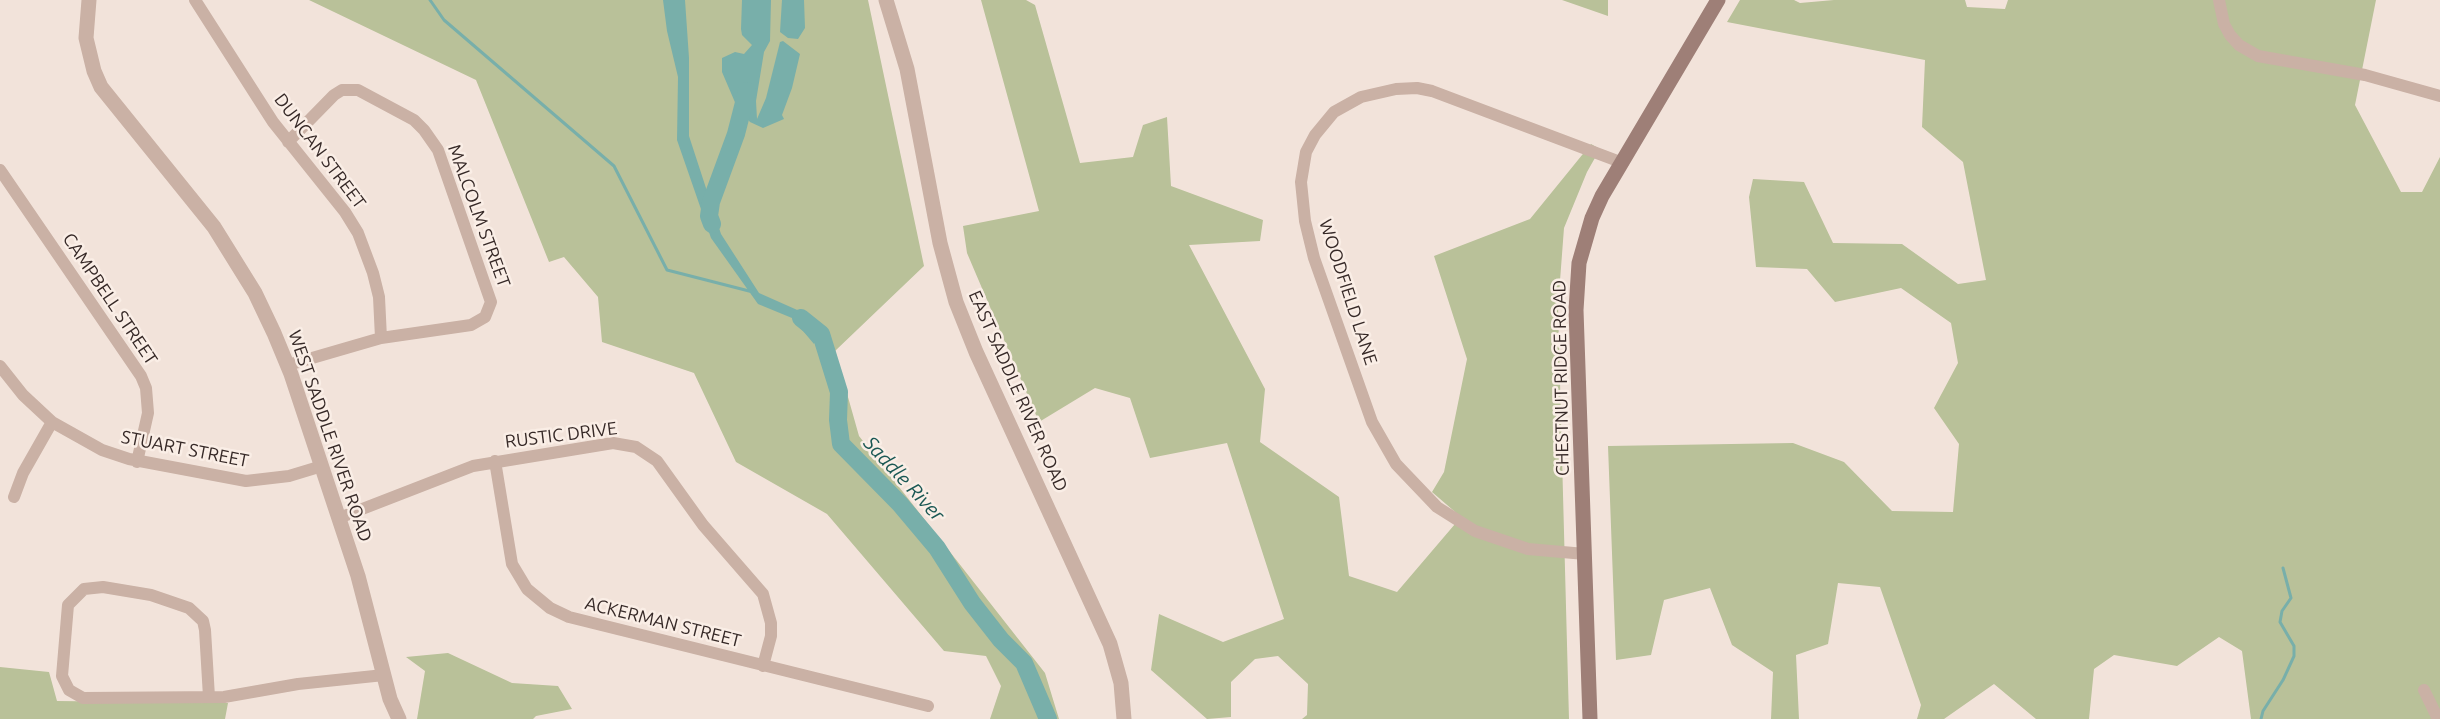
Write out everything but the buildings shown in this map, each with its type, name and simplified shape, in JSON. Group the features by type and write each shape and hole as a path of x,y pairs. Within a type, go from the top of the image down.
{"main road":[{"name":"CHESTNUT RIDGE ROAD","path":"1590,719 1576,286 1584,240 1592,218 1718,0"}],"street":[{"name":"WEST SADDLE RIVER ROAD","path":"89,0 86,38 89,54 101,87 214,227 255,293 288,365 358,576 384,675 399,719"},
{"name":"DUNCAN STREET","path":"195,0 288,142 345,212 358,233 373,273 380,311 381,338"},
{"name":"EAST SADDLE RIVER ROAD","path":"886,0 907,69 940,243 956,302 976,352 1083,580 1110,644 1121,682 1124,719"},
{"path":"2219,0 2224,24 2230,35 2239,45 2258,56 2365,75 2440,96"},
{"name":"WOODFIELD LANE","path":"1585,554 1528,549 1475,531 1437,507 1396,464 1372,422 1314,258 1305,222 1301,182 1306,152 1315,135 1334,112 1361,97 1396,89 1417,88 1432,91 1623,163"},
{"name":"MALCOLM STREET","path":"288,142 334,94 350,89 358,90 414,120 438,150 490,294 489,310 479,322 471,325 381,338 288,365"},
{"name":"CAMPBELL STREET","path":"0,170 141,376 146,388 148,413 137,462"},
{"name":"STUART STREET","path":"0,366 23,395 52,422 102,450 137,462 246,481 289,476 322,466"},
{"path":"14,497 23,473 52,422"},
{"name":"RUSTIC DRIVE","path":"339,518 450,473 495,461 613,443 625,444 647,453 657,461 703,525 763,594 771,623 771,636 763,666"},
{"name":"ACKERMAN STREET","path":"495,461 508,551 519,577 537,599 569,617 928,706"},
{"path":"208,697 205,630 203,621 189,608 150,595 103,587 84,589 68,605 62,676 64,684 75,695 83,698 208,697 384,675"},
{"path":"2424,690 2438,719"}],"green space":[{"path":"309,0 868,0 924,266 835,351 859,436 1045,673 1059,719 990,719 1001,686 986,656 944,651 827,514 736,462 694,373 602,342 598,297 564,257 549,262 476,80"},
{"path":"981,0 1026,0 1035,5 1080,163 1133,157 1143,125 1167,117 1171,186 1263,220 1260,241 1189,245 1265,389 1260,442 1339,497 1349,576 1397,592 1461,517 1432,492 1444,472 1467,359 1434,256 1530,219 1591,144 1600,149 1587,172 1564,228 1558,307 1569,719 1302,719 1307,715 1308,684 1278,656 1255,659 1231,682 1231,717 1207,719 1151,670 1159,614 1223,642 1284,619 1227,443 1150,458 1130,398 1095,388 1039,422 967,253 963,226 1039,211"},
{"path":"1562,0 1608,0 1608,16"},
{"path":"1740,0 1794,0 1800,3 1834,0 1965,0 1967,7 2005,9 2008,0 2376,0 2355,105 2401,192 2422,192 2440,157 2440,719 2251,719 2242,651 2219,637 2177,666 2114,655 2094,669 2089,719 2036,719 1994,684 1944,719 1917,719 1921,705 1880,587 1838,583 1828,644 1796,655 1799,719 1771,719 1773,672 1732,645 1710,588 1664,600 1651,655 1616,660 1608,446 1793,443 1844,462 1892,511 1953,512 1959,444 1934,408 1958,363 1951,323 1901,288 1835,302 1807,269 1756,267 1749,197 1753,179 1804,182 1833,243 1902,244 1958,284 1986,280 1963,162 1922,127 1925,60 1727,22"},
{"path":"448,653 512,683 558,686 572,709 536,716 533,719 417,719 425,671 406,657"},
{"path":"0,667 49,672 57,701 228,703 225,719 0,719"}],"water":[{"path":"663,0 685,0 689,58 689,136 721,234 759,293 813,317 822,331 814,344 792,318 758,304 711,238 677,140 678,77 667,31"},
{"path":"742,0 771,0 770,41 764,52 756,101 757,119 766,98 780,42 783,41 800,54 792,88 782,115 784,119 763,128 750,122 737,107 722,72 722,58 735,52 744,54 752,45 742,35"},
{"path":"782,0 804,0 805,28 798,39 788,38 780,32"}],"waterway":[{"path":"430,0 444,20 614,166 667,270 753,292"},
{"name":"Saddle River","path":"712,224 709,216 711,202 736,134 747,91"},
{"name":"Saddle River","path":"801,318 821,334 839,392 838,420 841,444 900,504 937,548 972,603 1001,640 1024,663 1048,719"},
{"path":"2261,719 2263,711 2283,680 2294,656 2294,646 2280,622 2282,611 2291,598 2283,568"}]}
